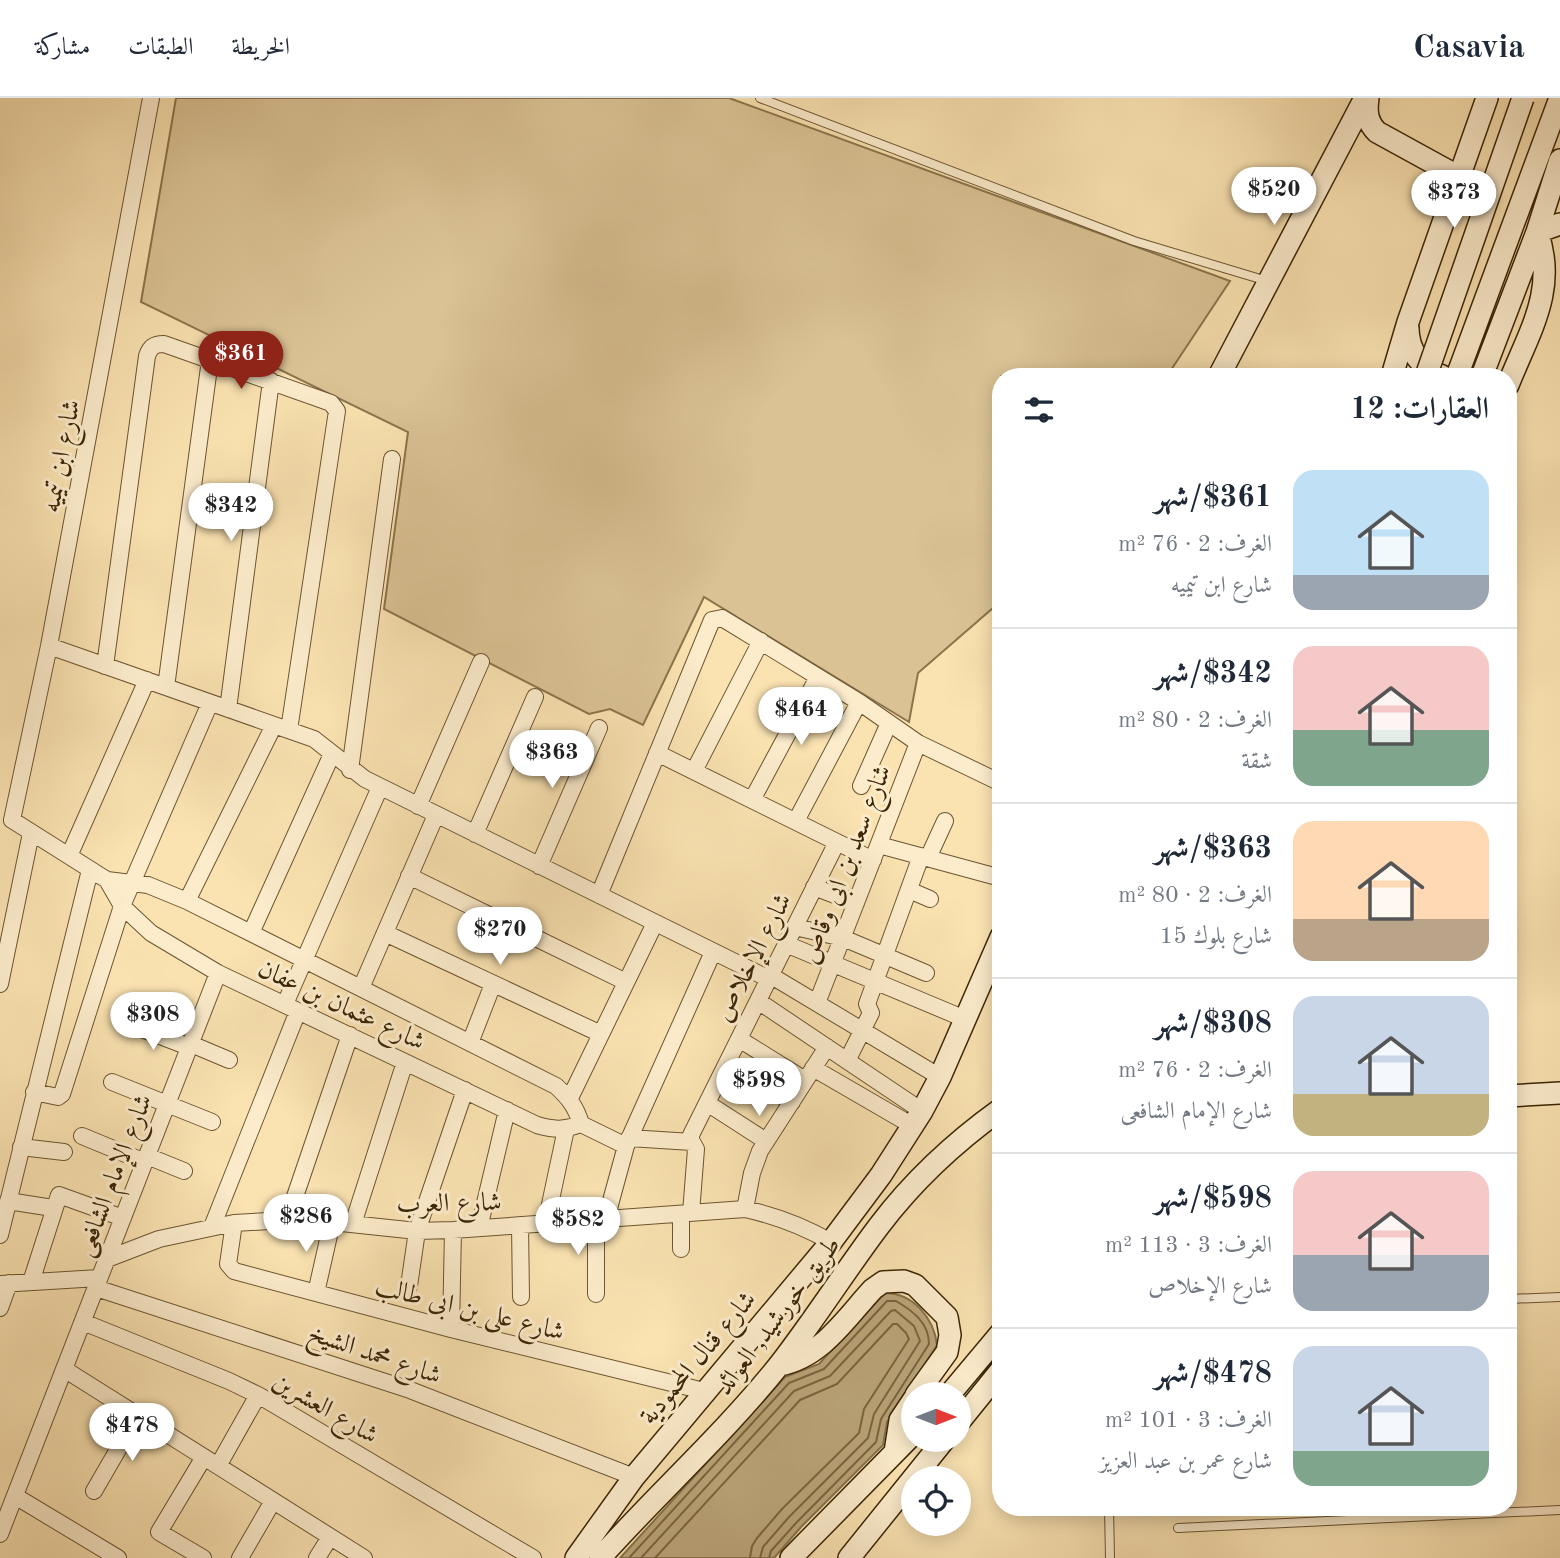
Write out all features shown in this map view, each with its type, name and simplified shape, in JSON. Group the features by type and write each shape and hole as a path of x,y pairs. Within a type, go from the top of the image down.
{"main road":[{"path":"1366,98 1367,114 1377,132 1459,177"},
{"path":"1223,368 1366,98"},
{"path":"1394,368 1487,98"},
{"path":"1429,368 1523,98"},
{"path":"1460,368 1560,98"},
{"path":"1485,368 1537,232 1560,160"},
{"path":"1537,232 1560,224"},
{"path":"1515,368 1544,295 1544,257 1537,232"},
{"path":"1408,322 1408,333 1415,354 1426,368"},
{"name":"شارع قنال المحمودية","path":"576,1558 634,1476 831,1242 881,1175 940,1077 992,958"},
{"path":"1517,1095 1560,1093"},
{"name":"طريق خورشيد, العوائد","path":"600,1558 635,1518 735,1417 779,1365 831,1297 880,1224 904,1196 955,1145 992,1116"},
{"path":"779,1365 802,1359 820,1348 873,1289 883,1282 904,1281 915,1286 947,1317 950,1326 947,1352 926,1382"},
{"path":"959,1382 992,1344"},
{"path":"971,1407 992,1381"},
{"path":"895,1452 901,1421"},
{"path":"790,1558 901,1446"},
{"path":"849,1558 934,1452"}],"street":[{"name":"شارع ابن تيميه","path":"12,821 49,646 151,98"},
{"path":"105,666 150,348 156,344 164,344 331,403 338,416 282,728 187,901"},
{"path":"166,687 210,360"},
{"path":"228,709 271,382"},
{"path":"350,770 392,459"},
{"path":"598,895 712,620 722,618 859,702 918,743 992,779"},
{"path":"694,771 761,641"},
{"path":"49,646 314,739 350,770 380,787 713,952 770,977 940,1077"},
{"path":"418,806 481,662"},
{"path":"752,800 818,677"},
{"path":"69,856 146,680"},
{"path":"475,834 535,697"},
{"path":"796,821 859,702"},
{"path":"34,1092 58,1097 62,1094 122,906 210,703"},
{"path":"861,786 889,723"},
{"path":"539,866 599,729"},
{"name":"شارع سعد بن ابى وقاص","path":"790,1023 812,1000 833,964 918,743"},
{"path":"657,753 837,842 876,852 925,857 992,876"},
{"path":"251,933 332,754"},
{"path":"212,1227 292,1008 304,960 380,787"},
{"path":"361,988 436,815"},
{"name":"شارع عثمان بن عفان","path":"12,821 107,880 148,885 187,901 556,1086 570,1098"},
{"path":"847,1061 871,1013 867,1004 909,890 945,821"},
{"path":"0,984 31,833"},
{"name":"شارع الإخلاص","path":"681,1249 696,1149 691,1135 837,842"},
{"path":"0,1235 90,870"},
{"path":"409,876 626,982"},
{"name":"شارع عثمان بن عفان","path":"107,880 122,906 151,933 218,973 551,1130 573,1127 627,1142"},
{"path":"814,887 856,903"},
{"path":"909,890 930,899"},
{"path":"546,1223 577,1110 570,1098 655,923"},
{"path":"795,926 843,938 926,973"},
{"path":"385,933 601,1034"},
{"path":"786,944 965,1019"},
{"path":"596,1294 601,1219 627,1142 713,952"},
{"name":"شارع الإمام الشافعى","path":"0,1534 218,973"},
{"path":"470,1043 493,984"},
{"path":"758,1001 847,1061 917,1118"},
{"path":"129,1024 229,1060"},
{"path":"287,1220 350,1035"},
{"path":"739,1039 809,1074 917,1118"},
{"path":"745,1209 755,1161 827,1047"},
{"path":"353,1224 405,1062"},
{"path":"727,1063 792,1102"},
{"path":"112,1082 212,1122"},
{"path":"409,1286 417,1231 465,1090"},
{"path":"707,1103 766,1141"},
{"path":"479,1228 507,1110"},
{"path":"82,1136 184,1171"},
{"path":"627,1142 692,1142"},
{"path":"21,1147 64,1152"},
{"path":"31,1282 57,1196 61,1195 123,1218"},
{"path":"8,1201 53,1208"},
{"name":"شارع العرب","path":"107,1259 159,1239 234,1223 287,1220 417,1231 745,1209 804,1227 831,1242"},
{"path":"316,1293 332,1222"},
{"name":"شارع على بن ابى طالب","path":"234,1223 228,1264 230,1270 451,1329 704,1391"},
{"path":"520,1225 521,1297"},
{"path":"451,1329 453,1230"},
{"path":"0,1308 5,1284 98,1283"},
{"name":"شارع محمد الشيخ","path":"98,1283 410,1390 634,1476"},
{"name":"شارع العشرين","path":"83,1322 258,1395 533,1558"},
{"path":"64,1369 364,1558"},
{"path":"204,1558 159,1532 258,1395"},
{"path":"94,1492 138,1415"},
{"path":"15,1496 118,1558"},
{"path":"240,1558 273,1501"},
{"path":"317,1558 330,1536"}],"lane":[{"path":"762,98 1135,241 1269,282"},
{"path":"1517,1299 1560,1297"},
{"path":"1517,1512 1560,1510"},
{"path":"1109,1516 1110,1558"},
{"path":"1178,1528 1433,1516"}],"shaded area":[{"path":"176,98 729,98 1230,281 1172,368 992,368 992,609 918,673 909,722 704,597 643,725 610,709 589,714 384,609 408,432 141,302"}],"water":[{"path":"885,1293 905,1297 913,1302 927,1317 935,1335 937,1345 913,1382 901,1382 901,1400 887,1422 883,1445 774,1558 620,1558 785,1377 819,1364"}]}
